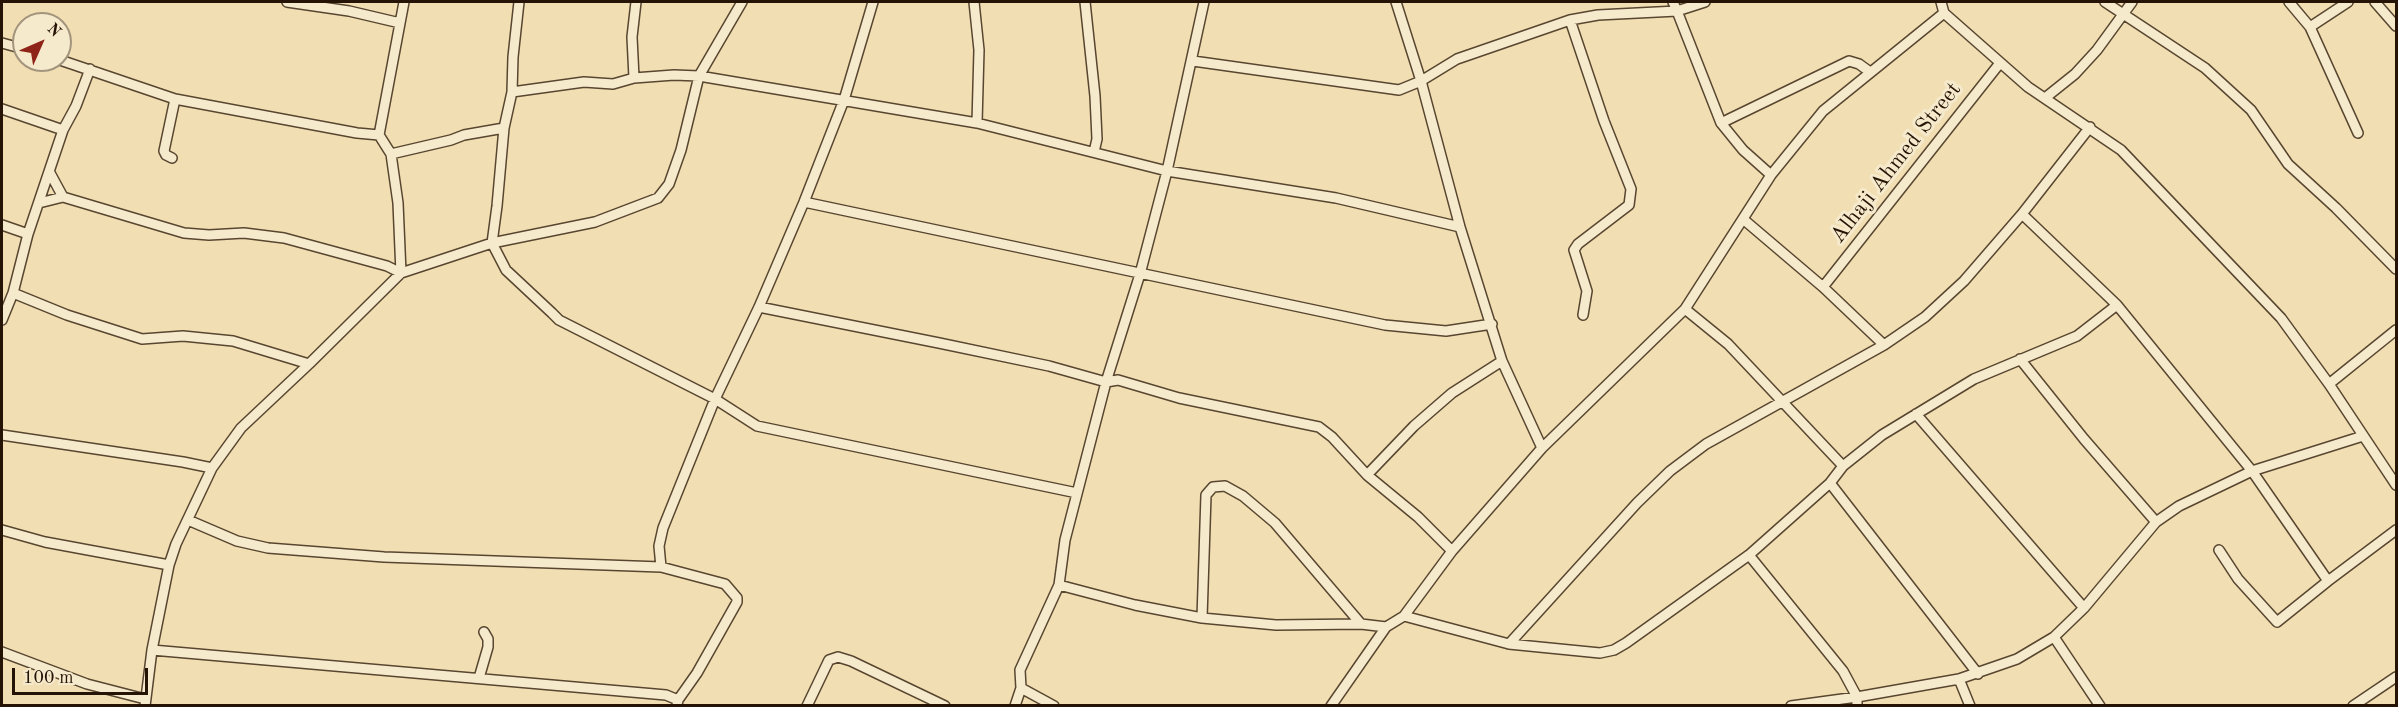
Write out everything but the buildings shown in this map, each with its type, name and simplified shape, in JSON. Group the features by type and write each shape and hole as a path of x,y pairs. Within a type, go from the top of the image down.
{"street":[{"path":"287,2 349,10 400,23"},
{"path":"401,273 399,203 392,154 379,135 404,2"},
{"path":"519,2 512,92 504,128 492,243 506,270 559,320 715,399 757,426 1077,493"},
{"path":"634,78 632,37 636,2"},
{"path":"2,652 87,684 145,702 152,650 169,565 212,468 241,428 401,273 492,243 595,222 658,198 669,184 681,150 699,76 742,2"},
{"path":"661,567 659,546 663,528 715,399 759,307 804,202 844,100 873,2"},
{"path":"974,2 979,50 977,123"},
{"path":"1085,2 1095,96 1097,139 1094,152"},
{"path":"1015,705 1021,688 1020,670 1059,585 1065,540 1106,382 1140,274 1167,171 1193,61 1204,2"},
{"path":"1396,2 1421,81 1460,227 1502,361 1542,448"},
{"path":"1673,2 1722,123 1743,150 1771,175"},
{"path":"1193,61 1399,90 1421,81 1457,59 1570,20 1598,15 1677,11 1705,2"},
{"path":"1941,2 1944,13 2000,63 2045,98 2121,150 2281,318 2397,485"},
{"path":"2105,2 2205,68 2251,110 2288,164 2337,208 2397,269"},
{"path":"2045,98 2075,74 2132,2"},
{"path":"2289,2 2310,27 2358,133"},
{"path":"2310,27 2348,2"},
{"path":"2375,2 2397,26"},
{"path":"1331,705 1386,627 1404,616 1452,551 1542,448 1685,309 1771,175 1823,111 1944,13"},
{"path":"1570,20 1604,121 1631,189 1629,205 1578,244 1574,250 1587,291 1583,315"},
{"path":"1722,123 1849,61 1859,64 1870,72"},
{"name":"Alhaji Ahmed Street","path":"1823,287 2000,63"},
{"path":"72,64 175,99 379,135"},
{"path":"2,320 13,293 27,234 63,130 76,106 90,69"},
{"path":"512,92 540,86 584,82 613,84 634,78 699,76 977,123 1167,171 1336,198 1460,227"},
{"path":"172,158 166,156 164,151 175,99"},
{"path":"2,109 63,130"},
{"path":"1509,644 1636,503 1670,471 1706,444 1884,345 1925,317 1964,281 2022,214 2090,127"},
{"path":"392,154 464,135 504,128"},
{"path":"50,173 63,197"},
{"path":"39,203 63,197 184,233 209,235 244,233 284,238 387,266 401,273"},
{"path":"804,202 1385,325 1446,331 1492,324"},
{"path":"2022,214 2117,305 2253,471 2328,581"},
{"path":"1743,219 1823,287 1884,345"},
{"path":"2,225 27,234"},
{"path":"13,293 67,315 142,339 183,336 232,341 309,364"},
{"path":"1404,616 1509,644 1600,653 1614,650 1749,555 1830,483 1843,466 1882,435 1974,379 2077,336 2117,305"},
{"path":"759,307 1049,366 1106,382 1118,380 1179,398 1319,428 1332,437 1367,475 1418,517 1452,551"},
{"path":"1685,309 1728,344 1843,466"},
{"path":"2329,384 2397,330"},
{"path":"2020,359 2084,439 2156,522"},
{"path":"1367,475 1414,426 1452,393 1502,361"},
{"path":"1916,414 2085,608"},
{"path":"2,435 212,468"},
{"path":"1791,705 1857,701 1978,674 2017,658 2054,637 2085,608 2156,522 2179,506 2253,471 2363,436"},
{"path":"1830,483 1978,674"},
{"path":"1202,618 1206,495 1213,487 1225,486 1244,496 1275,523 1360,624"},
{"path":"152,650 666,695 678,703 697,674 737,598 725,584 661,567 384,557 268,548 237,541 188,520"},
{"path":"2,530 45,542 169,565"},
{"path":"2219,550 2238,579 2277,622 2397,530"},
{"path":"1749,555 1843,671 1857,701"},
{"path":"1059,585 1135,605 1202,618 1276,626 1360,624 1386,627"},
{"path":"479,678 488,647 488,639 484,632"},
{"path":"2054,637 2100,705"},
{"path":"807,705 829,660 838,657 945,705"},
{"path":"2353,705 2397,677"},
{"path":"1959,678 1970,705"},
{"path":"1021,688 1054,705"}]}
